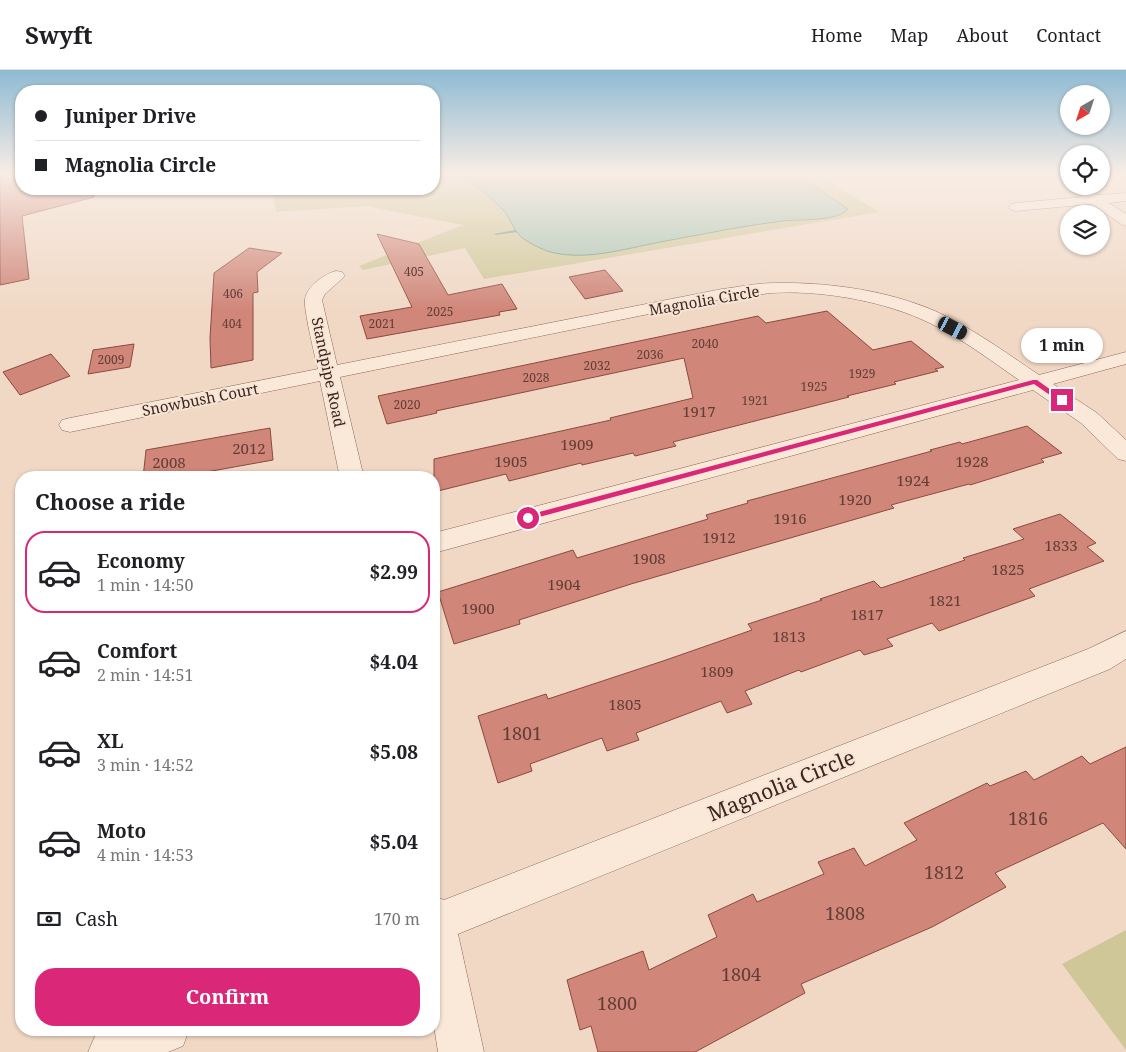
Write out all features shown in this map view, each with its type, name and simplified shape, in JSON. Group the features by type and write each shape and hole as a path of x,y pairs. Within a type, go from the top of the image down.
{"street":[{"name":"Standpipe Road","path":"336,276 317,291 313,300 351,471"},
{"name":"Magnolia Circle","path":"330,373 722,294 773,288 818,289 881,299 928,315 966,335 1089,418 1126,453"},
{"path":"440,541 1126,358"},
{"name":"Snowbush Court","path":"70,425 330,373"},
{"name":"Magnolia Circle","path":"440,919 1090,662 1126,644"},
{"path":"440,950 461,1052"},
{"path":"111,1052 152,1036"}],"shaded area":[{"path":"431,219 839,219 484,279 465,248 363,270 359,266 463,225"},
{"path":"509,219 820,219 752,225 589,255 561,254 547,251 530,243 516,231"},
{"path":"1126,930 1126,1050 1062,964"}],"building":[{"path":"0,219 22,219 29,279 0,285"},
{"path":"377,234 419,244 448,295 502,284 517,309 499,312 500,315 367,339 360,316 412,307"},
{"path":"249,248 282,253 257,272 258,292 253,293 253,360 211,368 210,338 214,273"},
{"path":"605,270 623,291 585,299 569,277"},
{"path":"827,311 873,350 911,341 944,367 935,369 938,371 894,382 896,384 673,442 676,446 635,456 633,453 582,465 581,463 509,481 506,474 440,490 440,471 434,471 434,459 611,420 610,418 693,398 684,358 436,411 437,413 387,424 378,396 758,316 766,323"},
{"path":"134,344 130,367 88,374 93,350"},
{"path":"51,354 70,376 20,395 3,372"},
{"path":"1027,426 1062,453 1041,459 1044,462 970,485 891,505 894,508 631,584 519,620 520,624 454,644 440,598 440,591 573,550 577,558 708,519 706,515 748,503 747,501 960,442 962,444"},
{"path":"270,428 273,460 212,471 144,471 146,450"},
{"path":"1060,514 1096,543 1087,547 1104,561 1029,589 1035,596 939,631 932,623 887,639 893,646 864,655 860,650 801,672 799,670 745,691 752,704 727,713 721,701 636,733 639,740 607,751 602,738 530,764 532,771 498,783 478,716 546,694 548,699 663,661 752,630 748,624 874,581 881,588 965,560 963,558 1024,539 1013,529"},
{"path":"1126,747 1126,849 1103,823 995,873 1006,887 932,927 801,984 805,993 695,1052 598,1052 591,1026 580,1030 567,980 643,951 649,970 717,937 708,915 753,894 757,902 824,874 818,862 854,848 865,866 917,840 904,823 987,783 990,786 1026,771 1034,780 1082,756 1090,764"}],"waterway":[{"path":"496,234 515,231"}],"route":[{"path":"528,518 1035,382 1062,400"}]}
